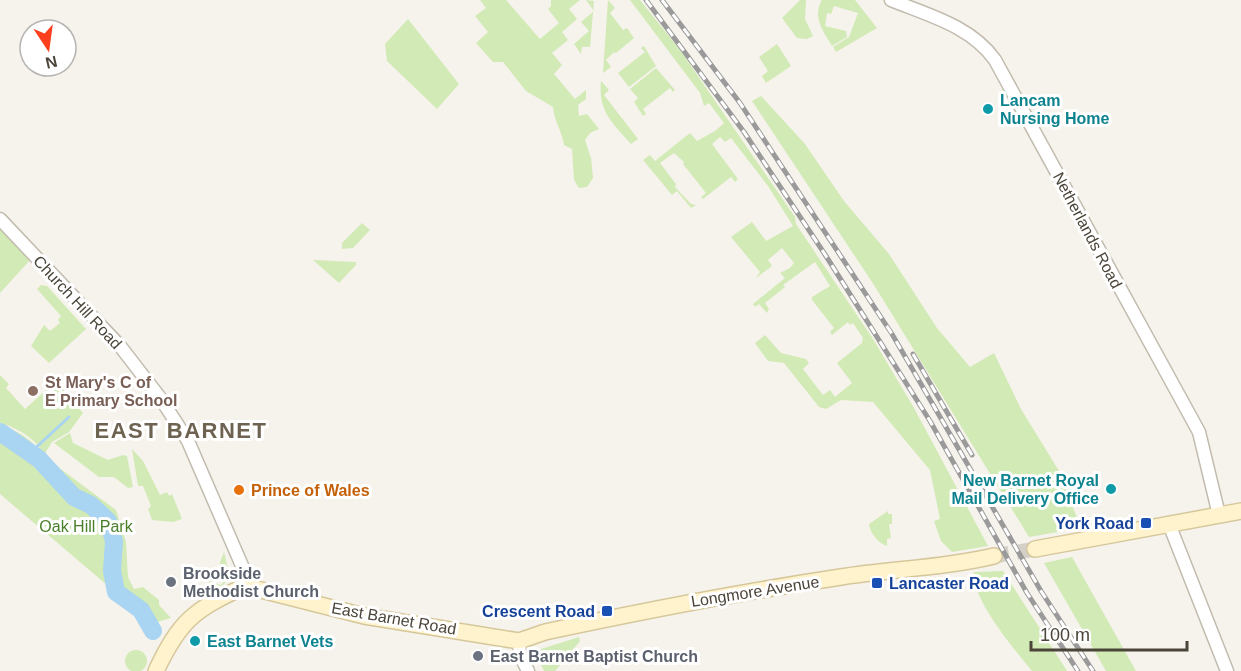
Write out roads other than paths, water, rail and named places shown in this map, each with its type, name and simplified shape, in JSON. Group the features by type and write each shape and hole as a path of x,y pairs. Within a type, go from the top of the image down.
{"main road":[{"path":"1035,549 1241,511"},
{"name":"Longmore Avenue","path":"519,641 545,633 712,597 882,572 966,563 994,556"},
{"path":"156,671 181,626 201,609 244,586"},
{"name":"East Barnet Road","path":"244,586 364,616 519,641"}],"street":[{"name":"Netherlands Road","path":"891,0 966,32 995,60 1199,432 1219,515"},
{"name":"Church Hill Road","path":"0,219 120,345 152,386 188,441 243,568 244,586"},
{"path":"1169,524 1227,671"},
{"path":"519,641 520,655 528,671"}],"waterway":[{"path":"30,453 69,417"},
{"path":"0,432 39,459 74,497 91,505 108,521 114,541 112,571 116,592 141,610 153,631"}],"tunnel":[{"path":"994,556 1035,549"}],"railway":[{"path":"646,0 744,132 826,256 930,421 1027,593 1078,671"},
{"path":"662,0 740,103 892,334 1041,591 1093,671"},
{"path":"913,354 972,455"}],"place":[{"name":"Lancam Nursing Home","path":"988,109"},
{"name":"St Mary's C of E Primary School","path":"33,391"},
{"name":"New Barnet Royal Mail Delivery Office","path":"1111,489"},
{"name":"Prince of Wales","path":"239,490"},
{"name":"York Road","path":"1146,523"},
{"name":"Brookside Methodist Church","path":"171,582"},
{"name":"Lancaster Road","path":"877,583"},
{"name":"Crescent Road","path":"607,611"},
{"name":"East Barnet Vets","path":"195,641"},
{"name":"East Barnet Baptist Church","path":"478,656"}],"district":[{"name":"EAST BARNET","path":"181,430"}],"park label":[{"name":"Oak Hill Park","path":"86,526"}]}
